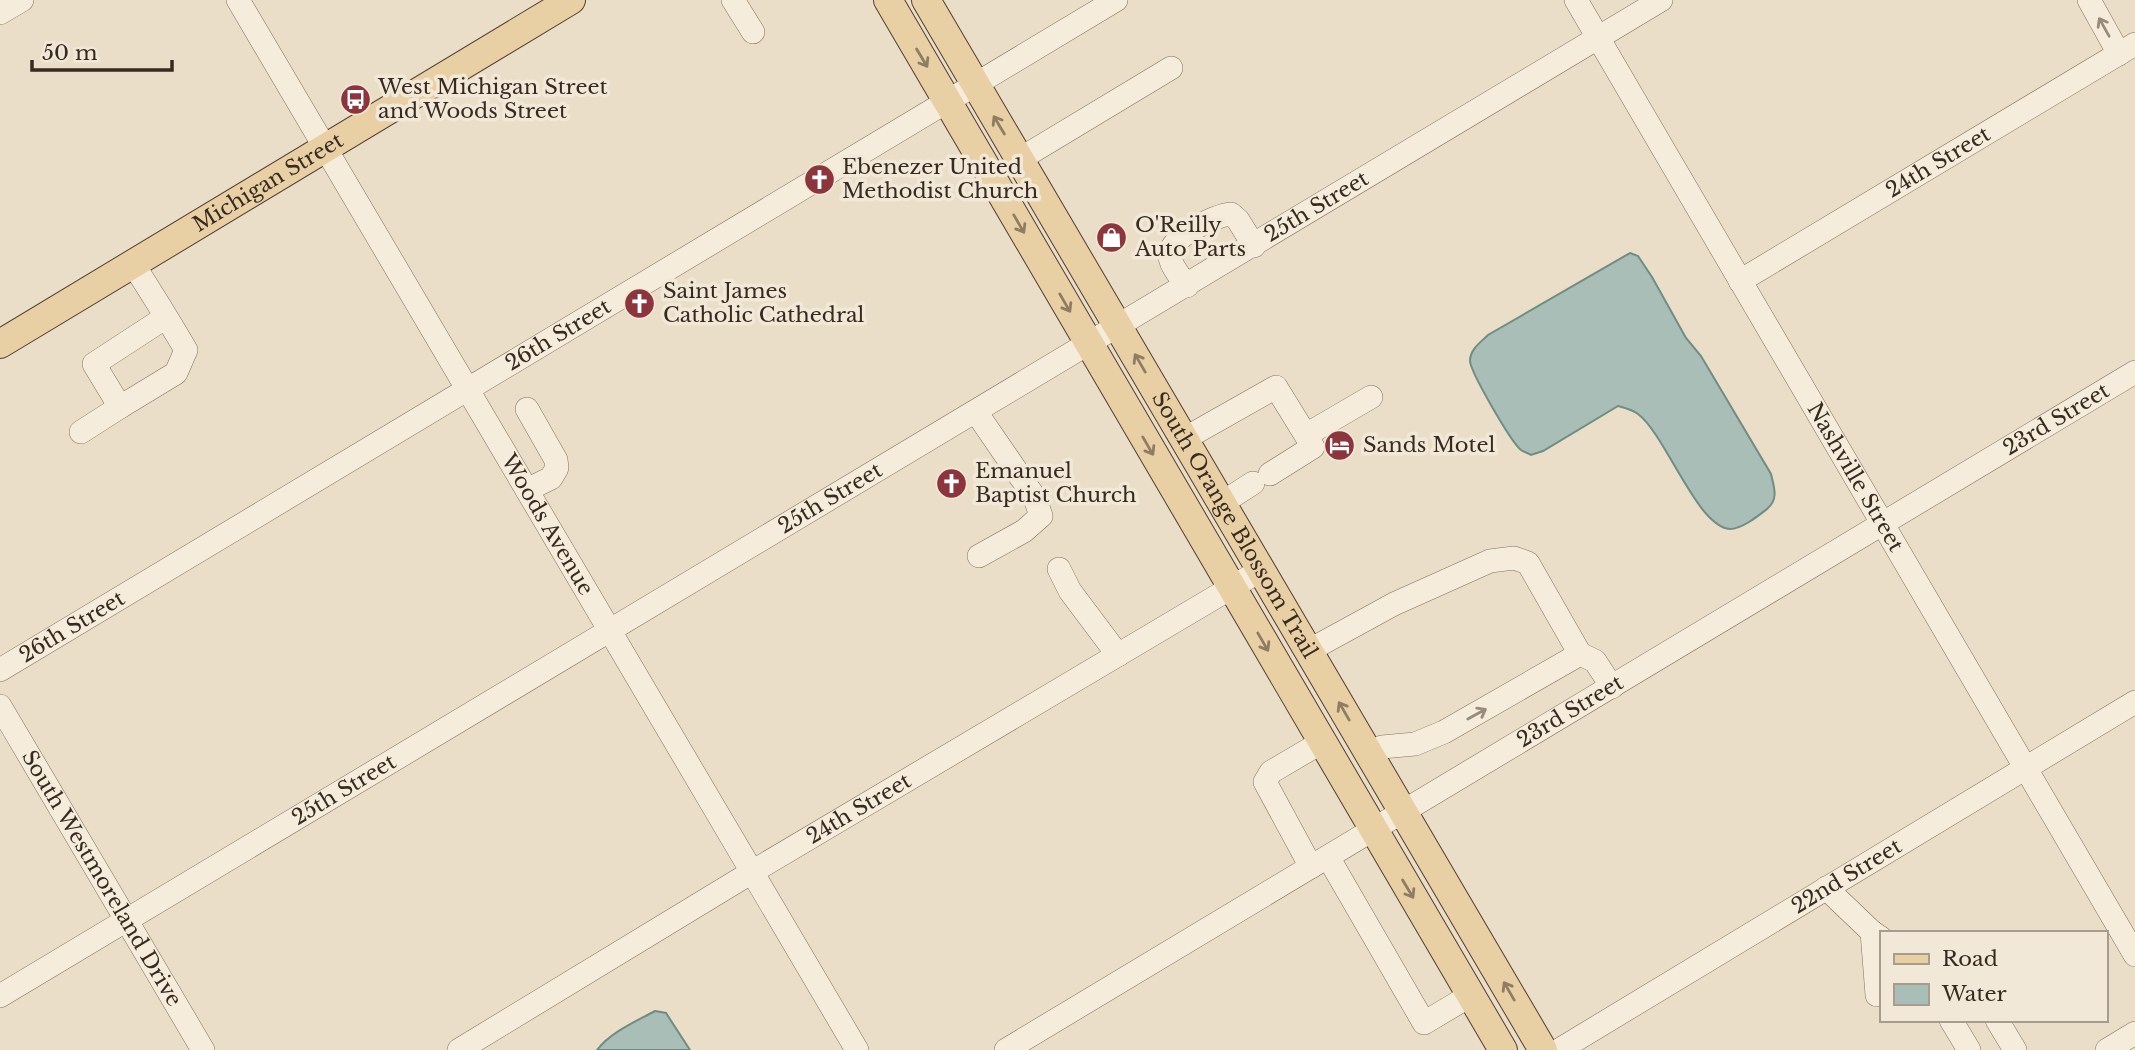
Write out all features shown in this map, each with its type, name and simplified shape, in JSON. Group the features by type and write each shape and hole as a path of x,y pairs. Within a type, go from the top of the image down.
{"main road":[{"name":"Michigan Street","path":"0,344 571,0"},
{"name":"South Orange Blossom Trail","path":"888,0 1503,1050"},
{"name":"South Orange Blossom Trail","path":"926,0 1543,1050"}],"street":[{"path":"0,13 22,0"},
{"name":"Woods Avenue","path":"238,0 857,1050"},
{"path":"733,0 753,32"},
{"name":"26th Street","path":"0,670 1116,0"},
{"name":"Nashville Street","path":"1576,0 2135,955"},
{"name":"25th Street","path":"0,996 1661,0"},
{"path":"2089,0 2127,49"},
{"name":"24th Street","path":"1740,281 2127,49"},
{"path":"1020,159 1171,68"},
{"path":"1186,286 1171,261 1169,255 1172,245 1218,215 1231,214 1238,220 1254,246"},
{"path":"81,432 176,373 186,350 132,264"},
{"path":"120,407 93,364 166,317"},
{"name":"23rd Street","path":"1006,1050 2135,372"},
{"path":"1184,439 1276,387 1306,435 1313,447 1222,503"},
{"path":"1306,435 1371,397"},
{"path":"527,409 556,460 557,468 551,478 527,490"},
{"path":"976,412 1035,498 1041,516 1024,531 979,556"},
{"path":"1308,651 1394,604 1490,561 1514,558 1528,563 1580,654 1595,661 1612,687"},
{"path":"1059,569 1070,591 1118,655"},
{"name":"24th Street","path":"459,1050 752,872 1261,570"},
{"path":"1369,754 1382,747 1415,744 1444,732 1580,654"},
{"name":"22nd Street","path":"1559,1050 2025,766 2135,702"},
{"name":"South Westmoreland Drive","path":"0,706 129,920 203,1050"},
{"path":"1322,742 1271,772 1265,782 1424,1023 1471,995"},
{"path":"1826,888 1877,935 1877,995"},
{"path":"1952,1022 1969,1050"},
{"path":"1998,1022 2015,1050"},
{"path":"2107,1050 2135,1033"}],"water":[{"path":"1630,253 1638,256 1652,277 1686,338 1701,356 1771,474 1775,493 1771,505 1740,527 1730,529 1718,524 1706,513 1649,425 1629,409 1618,406 1543,451 1531,455 1522,451 1501,421 1472,368 1472,353 1488,335"},
{"path":"655,1011 666,1013 690,1050 597,1050 616,1033"}],"place":[{"name":"West Michigan Street and Woods Street","path":"355,99"},
{"name":"Ebenezer United Methodist Church","path":"819,179"},
{"name":"O'Reilly Auto Parts","path":"1112,237"},
{"name":"Saint James Catholic Cathedral","path":"640,303"},
{"name":"Sands Motel","path":"1340,445"},
{"name":"Emanuel Baptist Church","path":"952,483"}]}
